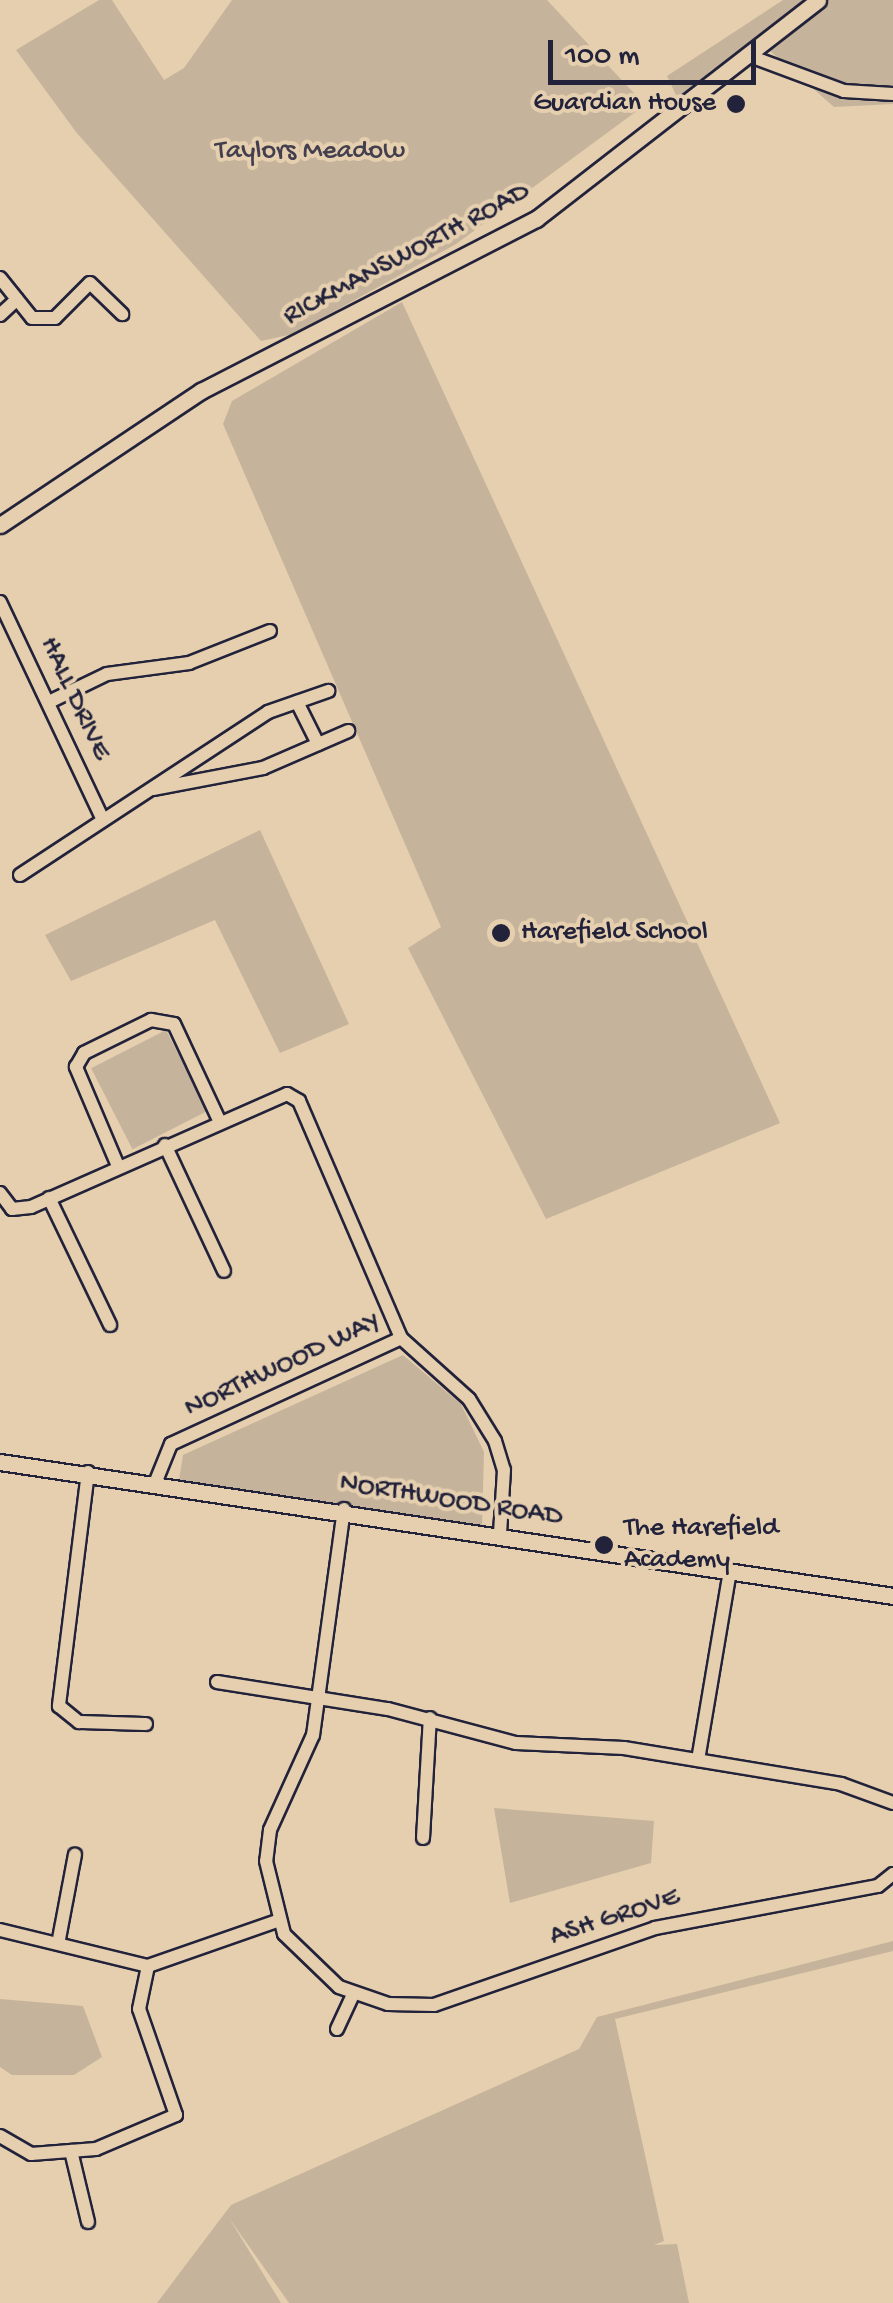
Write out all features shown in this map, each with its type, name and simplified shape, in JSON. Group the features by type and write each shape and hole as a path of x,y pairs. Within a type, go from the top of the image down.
{"street":[{"name":"RICKMANSWORTH ROAD","path":"0,525 202,390 536,219 818,0"},
{"path":"747,55 844,91 893,94"},
{"path":"0,278 32,318 55,318 90,283 122,314"},
{"path":"0,315 17,299"},
{"name":"HALL DRIVE","path":"0,602 102,818"},
{"path":"49,702 107,674 190,663 270,630"},
{"path":"20,875 146,790 297,702 328,691"},
{"path":"297,702 318,744"},
{"path":"146,790 263,768 348,731"},
{"path":"118,1166 76,1067 84,1053 151,1020 174,1024 220,1120"},
{"path":"0,1193 12,1210 50,1198 275,1095 299,1101 401,1338"},
{"path":"165,1145 224,1271"},
{"path":"50,1198 110,1325"},
{"name":"NORTHWOOD WAY","path":"156,1481 171,1444 401,1338 469,1399 494,1440 504,1470 500,1534"},
{"name":"NORTHWOOD ROAD","path":"0,1462 344,1509 893,1596"},
{"path":"88,1472 59,1706 79,1722 146,1724"},
{"name":"ASH GROVE","path":"344,1509 319,1698 307,1753 270,1830 267,1884 277,1921 307,1962 354,1995 434,2005 656,1928 878,1886 893,1874"},
{"path":"698,1760 730,1571"},
{"path":"217,1682 430,1718 516,1744 698,1760 893,1802"},
{"path":"423,1838 430,1718"},
{"path":"58,1939 75,1854"},
{"path":"0,1930 58,1939 148,1966 277,1921"},
{"path":"0,2136 30,2154 71,2151 176,2115 139,2009 148,1966"},
{"path":"337,2029 354,1995"},
{"path":"71,2151 88,2222"}],"green space":[{"name":"Taylors Meadow","path":"99,0 112,0 164,80 184,68 232,0 547,0 645,105 456,244 293,334 261,341 76,132 16,50"},
{"path":"783,0 893,0 893,104 834,107 769,50 683,110 667,76"},
{"path":"402,302 780,1123 546,1219 408,948 441,927 223,424 232,401"},
{"path":"260,830 349,1024 280,1053 215,920 71,981 45,935"},
{"path":"166,1030 207,1111 132,1149 91,1068"},
{"path":"403,1355 461,1404 484,1452 482,1528 179,1480 183,1455"},
{"path":"494,1808 654,1821 651,1863 510,1903"},
{"path":"893,1941 893,1951 615,2019 664,2241 654,2245 677,2244 689,2303 289,2303 229,2218 281,2303 157,2303 231,2205 579,2049 597,2017"},
{"path":"0,1999 83,2006 102,2057 74,2075 12,2075 0,2067"}],"place":[{"name":"Guardian House","path":"736,104"},
{"name":"Harefield School","path":"501,933"},
{"name":"The Harefield Academy","path":"604,1545"}]}
